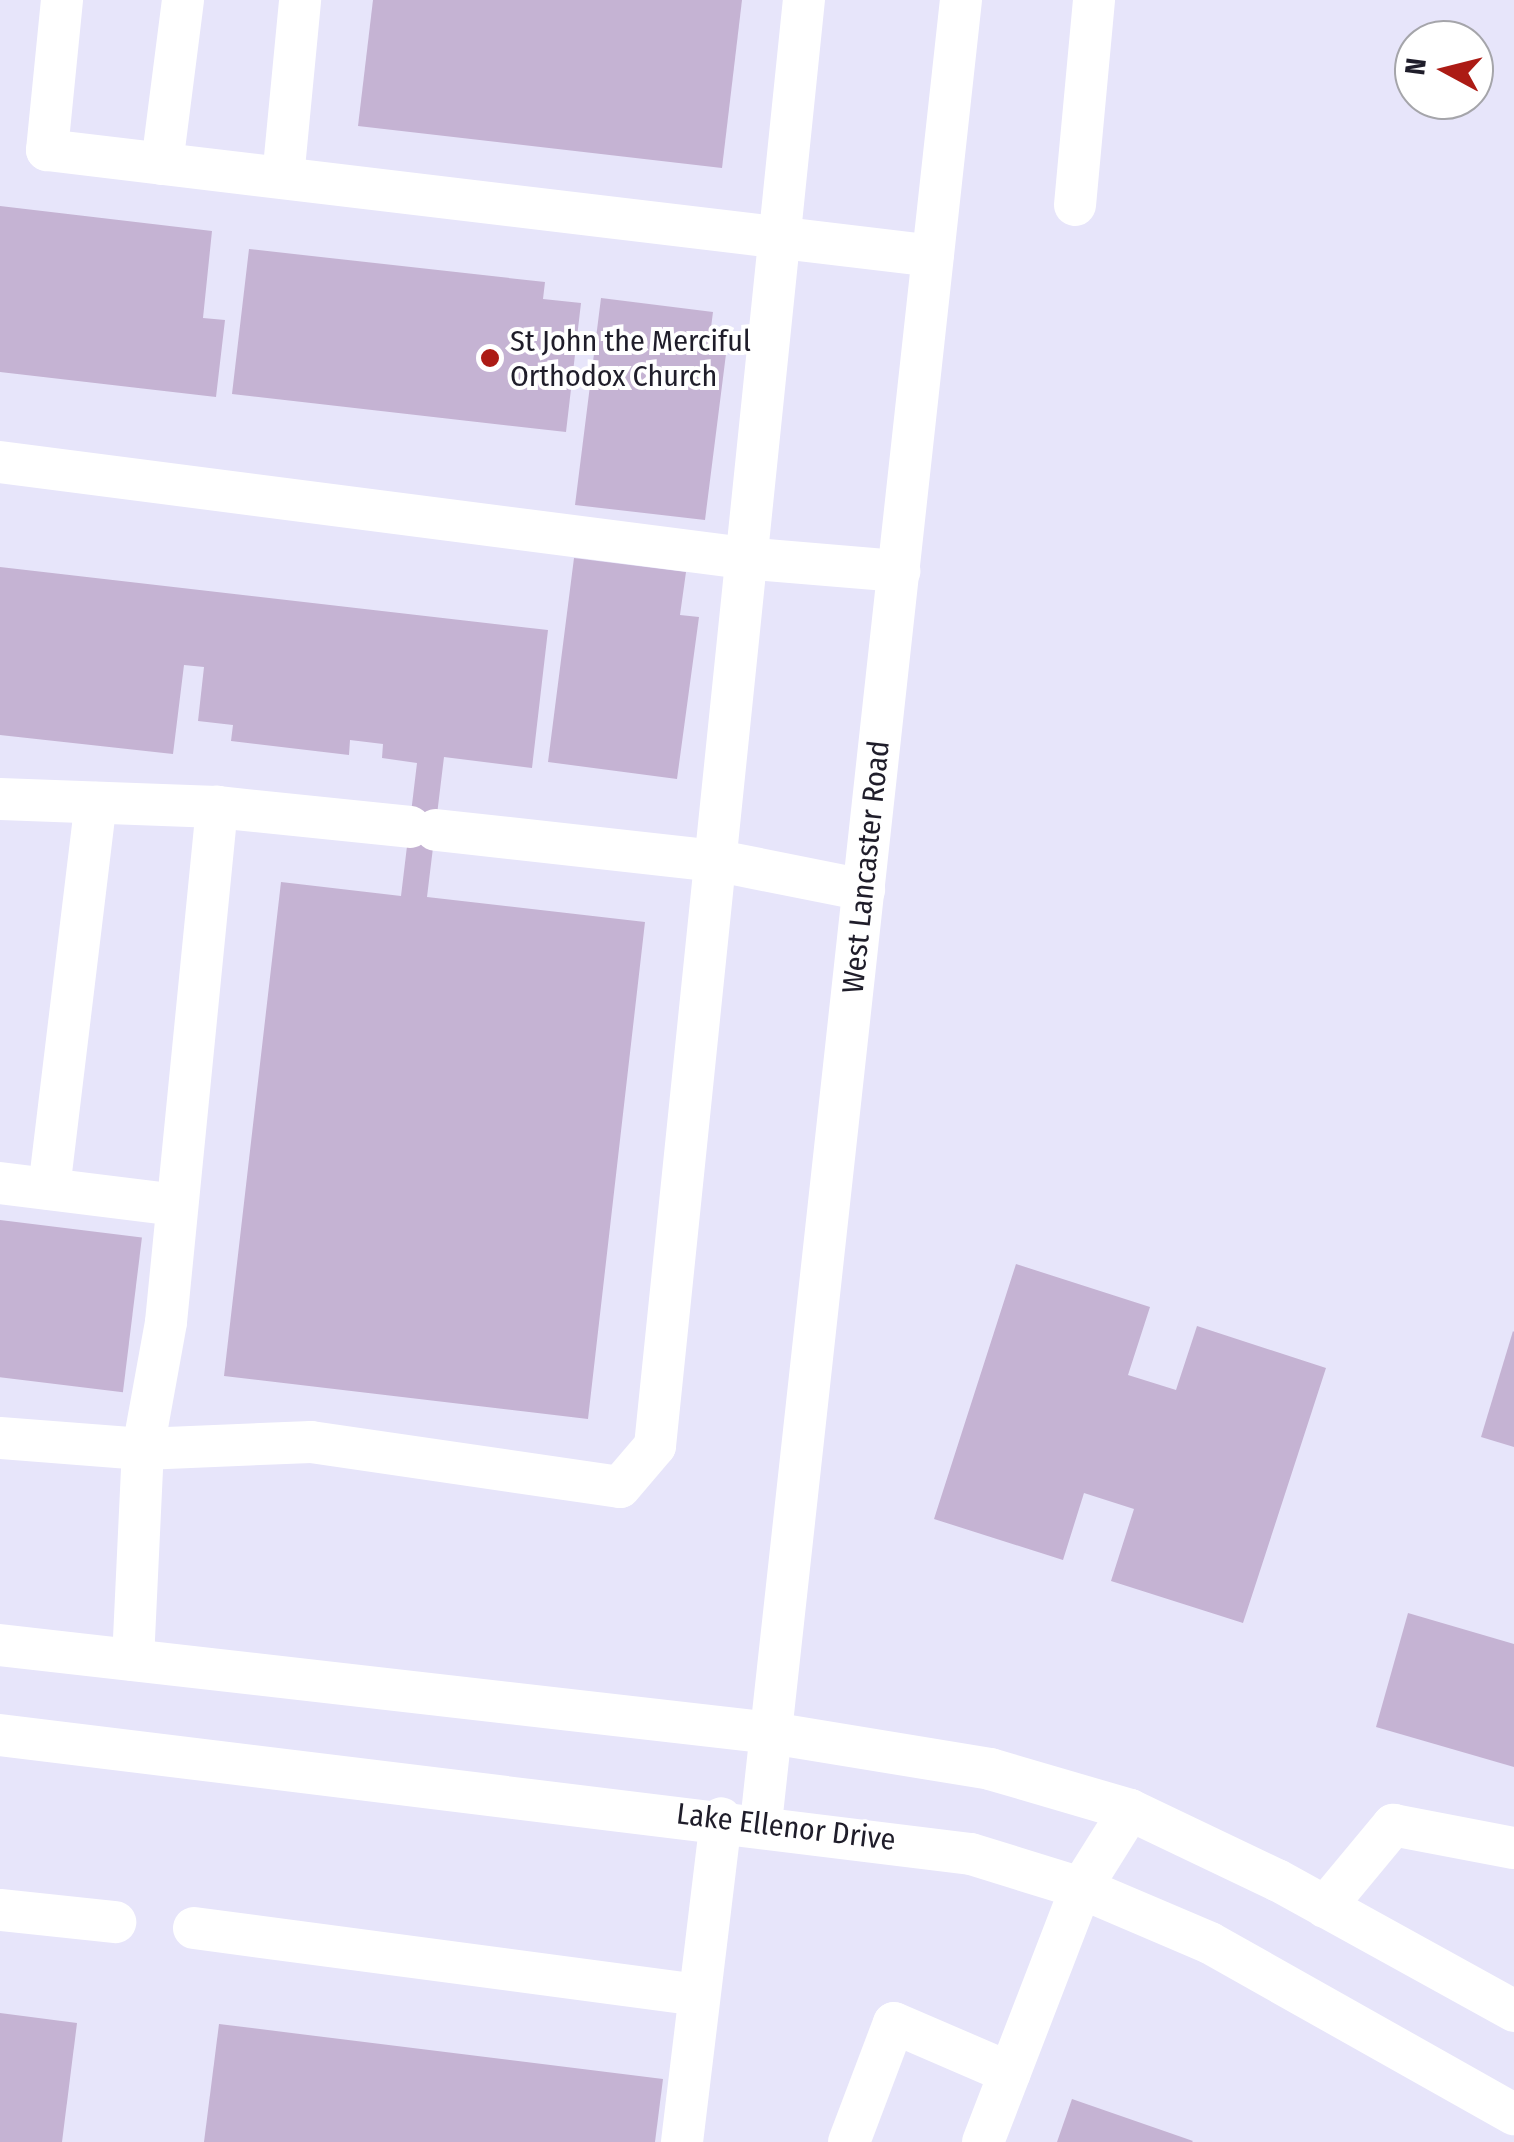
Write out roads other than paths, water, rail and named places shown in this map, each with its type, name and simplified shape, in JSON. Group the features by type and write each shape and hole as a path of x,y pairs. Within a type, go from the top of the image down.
{"street":[{"path":"62,0 47,150 934,256"},
{"path":"162,164 183,0"},
{"path":"283,178 300,0"},
{"path":"0,1438 143,1448 310,1442 620,1487 655,1446 687,1164 697,992 718,860 743,558 804,0"},
{"name":"West Lancaster Road","path":"682,2142 700,1995 741,1821 771,1733 962,0"},
{"path":"1076,205 1094,0"},
{"path":"0,462 743,558 899,571"},
{"path":"0,800 216,807 423,828 718,860 864,890"},
{"path":"49,1189 96,803"},
{"path":"133,1660 143,1448 166,1322 216,807"},
{"path":"0,1183 176,1205"},
{"path":"0,1645 771,1733 990,1768 1130,1810 1325,1907 1514,2011"},
{"name":"Lake Ellenor Drive","path":"0,1735 741,1821 971,1854 1080,1888 1295,1987 1514,2114"},
{"path":"984,2142 1080,1888 1130,1810"},
{"path":"1325,1907 1393,1825 1514,1848"},
{"path":"0,1910 114,1922"},
{"path":"194,1928 700,1995"},
{"path":"849,2142 894,2024 1010,2072"}],"place":[{"name":"St John the Merciful Orthodox Church","path":"490,358"}]}
